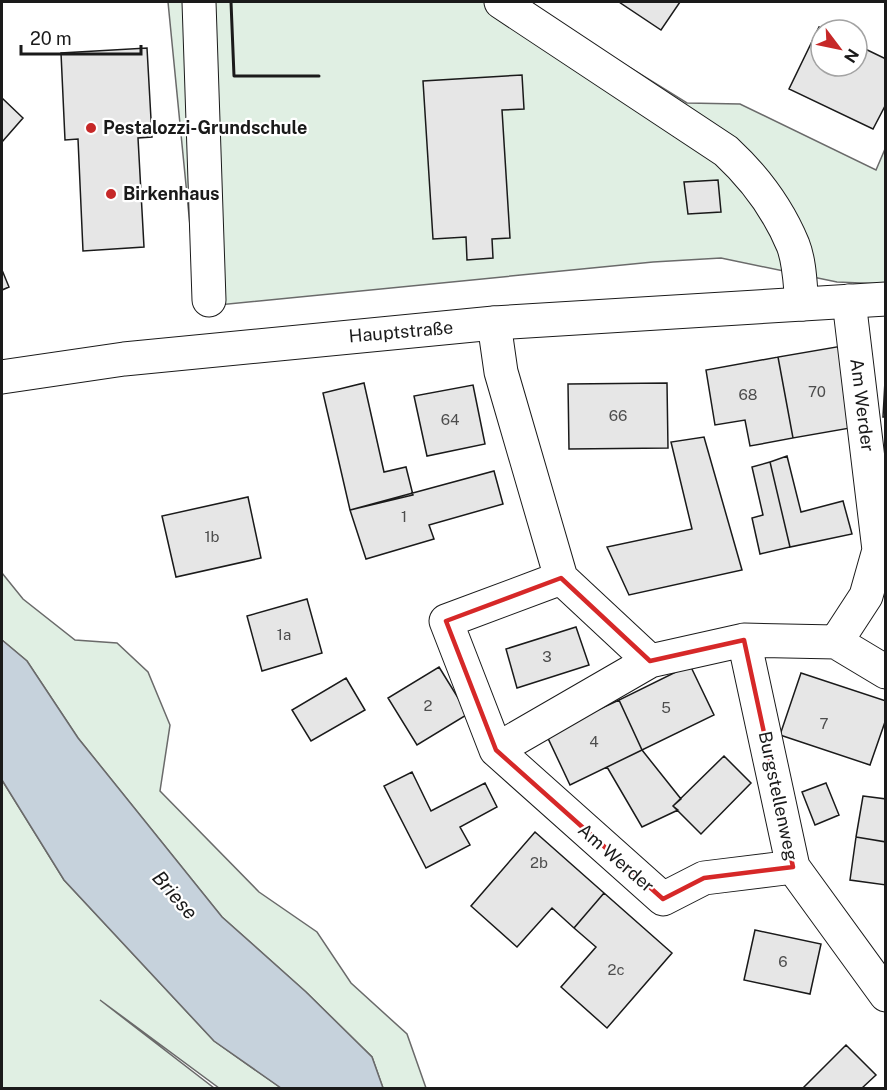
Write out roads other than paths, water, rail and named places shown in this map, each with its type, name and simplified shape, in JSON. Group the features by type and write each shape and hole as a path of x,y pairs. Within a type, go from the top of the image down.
{"street":[{"path":"199,2 209,300"},
{"path":"501,2 726,151 741,165 771,202 793,246 802,304"},
{"name":"Hauptstraße","path":"2,377 135,358 494,323 885,299"},
{"name":"Am Werder","path":"836,642 866,596 879,550 849,301"},
{"path":"494,323 501,372 561,578 650,661"},
{"name":"Am Werder","path":"561,578 446,621 496,750 663,899 704,878 793,867"},
{"path":"496,750 650,661 744,640 836,642 885,672"},
{"name":"Burgstellenweg","path":"744,640 793,867 885,995"}],"water":[{"name":"Briese","path":"2,640 27,661 78,738 222,917 306,992 372,1057 383,1088 281,1088 214,1041 64,880 2,780"}],"place":[{"name":"Pestalozzi-Grundschule","path":"91,128"},
{"name":"Birkenhaus","path":"111,194"}]}
